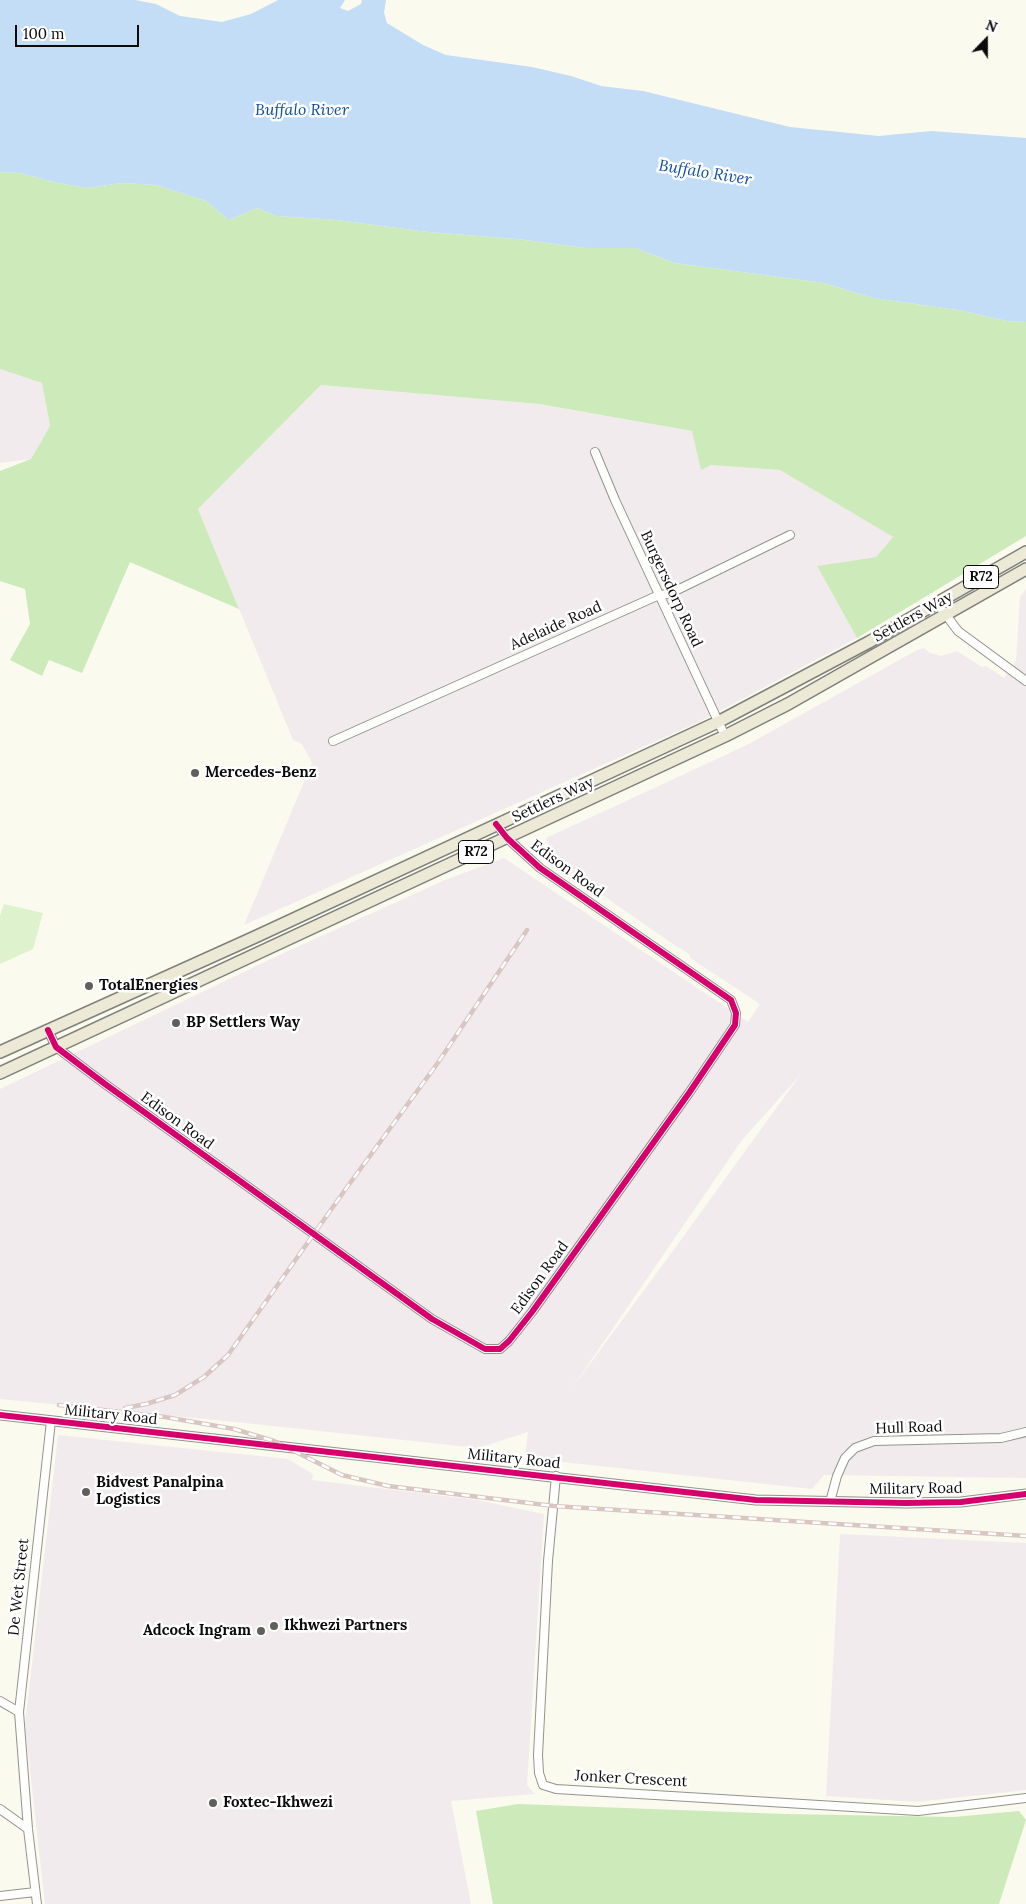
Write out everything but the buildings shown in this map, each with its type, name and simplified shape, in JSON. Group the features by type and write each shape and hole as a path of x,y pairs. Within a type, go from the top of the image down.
{"main road":[{"name":"Settlers Way","path":"0,1052 255,937 718,722 869,642 1026,552"},
{"name":"Settlers Way","path":"0,1073 725,736 788,704 1026,569"}],"street":[{"name":"Burgersdorp Road","path":"595,452 725,736"},
{"name":"Adelaide Road","path":"333,741 659,594 670,594 790,535"},
{"path":"937,602 945,616 958,631 1026,682"},
{"name":"Edison Road","path":"48,1030 56,1047 133,1105 432,1319 485,1349 500,1349 509,1341 532,1312 689,1093 735,1024 736,1013 731,1000 540,868 506,838 496,824"},
{"name":"Military Road","path":"0,1416 556,1476 756,1500 906,1504 961,1502 1026,1494"},
{"name":"De Wet Street","path":"37,1904 28,1829 19,1712 51,1421"},
{"name":"Hull Road","path":"830,1502 837,1476 845,1458 855,1448 874,1441 1001,1438 1026,1432"},
{"name":"Jonker Crescent","path":"556,1476 548,1560 539,1739 539,1773 543,1785 556,1789 918,1811 1026,1798"},
{"path":"0,1701 19,1712"},
{"path":"0,1809 28,1829"},
{"path":"0,1896 35,1892"}],"shaded area":[{"path":"0,369 42,383 50,426 31,459 0,463"},
{"path":"321,385 539,404 692,431 711,465 780,470 893,537 876,557 817,566 857,638 699,722 244,925 312,763 302,744 293,740 198,509"},
{"path":"1026,589 1026,1478 824,1475 812,1489 525,1458 528,1432 478,1448 0,1399 0,1089 273,958 445,880 504,858 748,1022 760,1004 690,958 690,955 683,950 544,854 548,845 546,838 747,745 917,650 924,648 930,653 941,656 957,651 1004,678 1016,661 1020,597","holes":["801,1074 570,1391 742,1140"]},
{"path":"58,1435 288,1459 313,1474 312,1480 477,1500 544,1514 527,1785 535,1794 451,1801 471,1904 45,1904 25,1725"},
{"path":"840,1534 1026,1543 1026,1790 917,1802 826,1796"}],"green space":[{"path":"0,172 20,173 87,188 122,183 156,185 206,201 229,220 257,208 277,216 337,220 428,232 517,239 586,248 635,248 675,263 824,283 873,298 958,310 1007,321 1026,322 1026,536 857,638 817,566 876,557 893,537 780,470 711,465 701,470 692,431 539,404 321,385 198,509 239,609 130,562 82,673 49,660 42,676 10,660 30,624 25,589 0,581 0,471 31,459 50,426 42,383 0,369"},
{"path":"4,904 43,913 33,949 0,964 0,916"},
{"path":"518,1804 785,1814 954,1817 1019,1811 1026,1820 999,1904 493,1904 476,1811"}],"water":[{"name":"Buffalo River","path":"0,0 135,0 156,4 180,16 222,22 251,14 278,0 345,0 340,8 348,11 361,4 362,0 386,0 384,13 387,23 423,45 446,55 532,67 571,76 601,86 643,91 790,127 879,136 931,131 1026,138 1026,322 1007,321 958,310 873,298 824,283 675,263 635,248 586,248 517,239 428,232 337,220 277,216 257,208 229,220 206,201 156,185 122,183 87,188 20,173 0,172"}],"railway":[{"path":"125,1408 175,1395 204,1377 228,1355 437,1064 527,930"},
{"path":"59,1405 165,1417 234,1429 274,1441 342,1475 388,1486 554,1506 1026,1536"}],"cycle path":[{"path":"48,1030 56,1047 105,1084 432,1319 485,1349 500,1349 509,1341 532,1312 689,1093 735,1025 736,1013 731,1000 540,868 507,838 496,824"},
{"path":"0,1415 756,1500 906,1503 961,1502 1026,1494"}],"place":[{"name":"Mercedes-Benz","path":"195,773"},
{"name":"TotalEnergies","path":"89,986"},
{"name":"BP Settlers Way","path":"176,1023"},
{"name":"Bidvest Panalpina Logistics","path":"86,1492"},
{"name":"Ikhwezi Partners","path":"274,1626"},
{"name":"Adcock Ingram","path":"261,1631"},
{"name":"Foxtec-Ikhwezi","path":"213,1803"}]}
